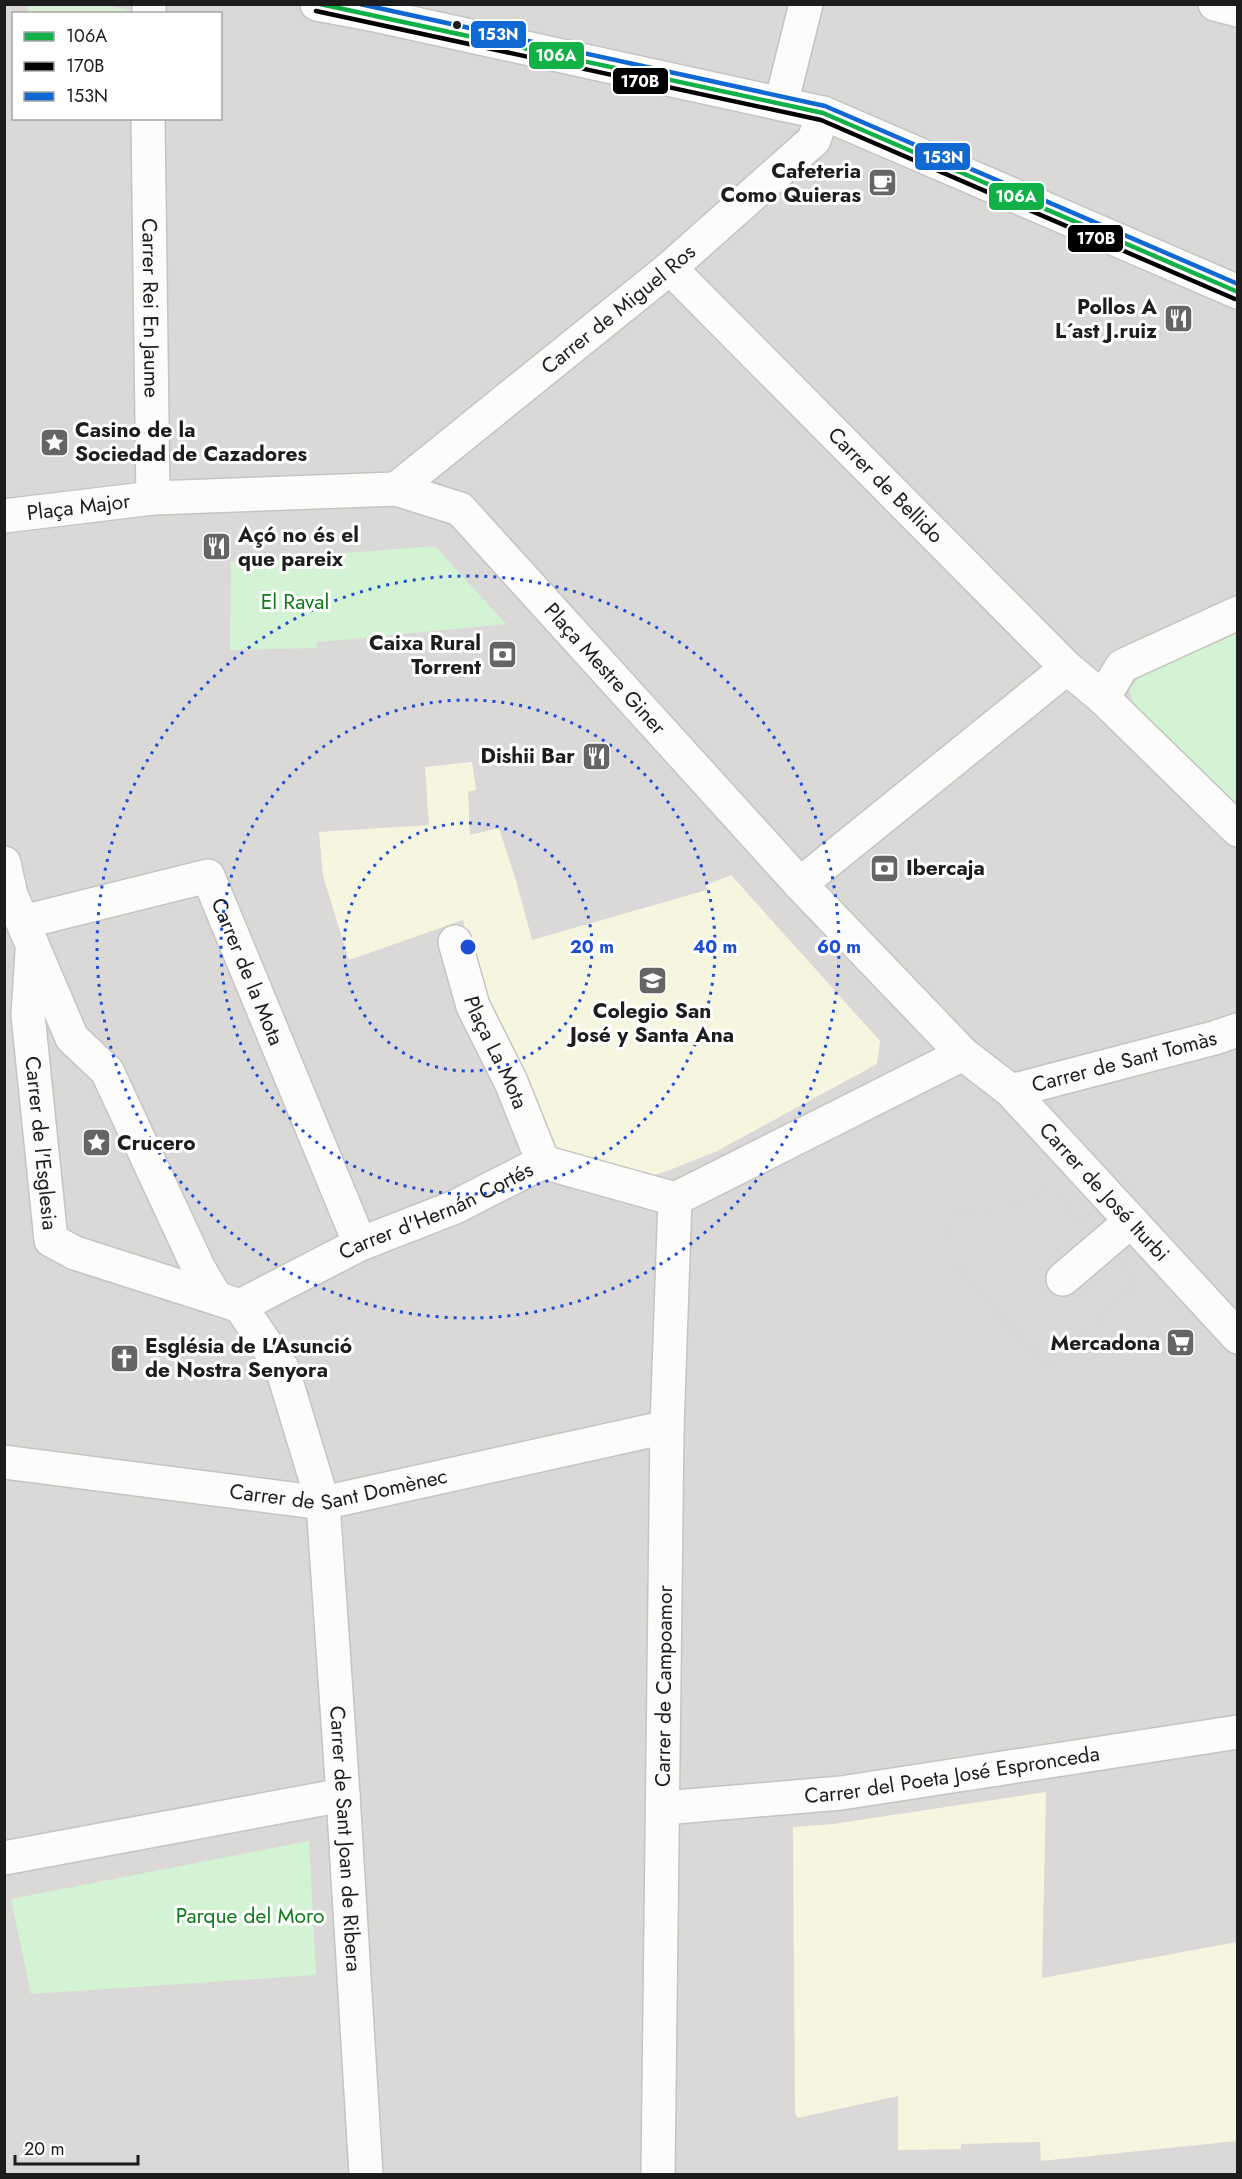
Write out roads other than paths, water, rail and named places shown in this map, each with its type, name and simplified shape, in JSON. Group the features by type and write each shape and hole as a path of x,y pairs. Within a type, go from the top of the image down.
{"street":[{"path":"317,4 823,113 1238,292"},
{"path":"781,104 806,4"},
{"path":"1215,4 1238,10"},
{"name":"Carrer de Miguel Ros","path":"396,489 670,268 814,140 823,113"},
{"name":"Carrer Rei En Jaume","path":"148,120 153,498"},
{"name":"Carrer de Bellido","path":"670,268 1067,668 1103,698 1238,830"},
{"name":"Plaça Mestre Giner","path":"153,498 396,489 460,509 800,884 963,1054"},
{"name":"Plaça Major","path":"4,516 153,498"},
{"path":"1103,698 1122,666 1238,613"},
{"path":"800,884 1067,668"},
{"name":"Carrer de l'Esglesia","path":"4,862 22,934 72,1038 107,1071 198,1267 282,1368 323,1503"},
{"name":"Carrer de la Mota","path":"22,934 208,876 360,1244"},
{"name":"Carrer de l'Esglesia","path":"22,934 51,1240 75,1253 228,1302"},
{"name":"Plaça La Mota","path":"455,942 473,1006 511,1082 543,1162"},
{"name":"Carrer de Sant Tomàs","path":"1011,1091 1238,1030"},
{"path":"675,1198 963,1054"},
{"name":"Carrer de José Iturbi","path":"963,1054 1011,1091 1238,1337"},
{"name":"Carrer d'Hernán Cortés","path":"228,1302 360,1244 455,1207 543,1162 675,1198"},
{"name":"Carrer de Campoamor","path":"658,2175 667,1427 675,1198"},
{"path":"1063,1279 1131,1221"},
{"name":"Carrer de Sant Domènec","path":"4,1462 323,1503 667,1427"},
{"name":"Carrer de Sant Joan de Ribera","path":"323,1503 366,2175"},
{"name":"Carrer del Poeta José Espronceda","path":"664,1808 840,1793 1238,1732"},
{"path":"4,1858 343,1795"}],"place":[{"name":"Cafeteria Como Quieras","path":"882,183"},
{"name":"Pollos A L´ast J.ruiz","path":"1178,319"},
{"name":"Casino de la Sociedad de Cazadores","path":"54,442"},
{"name":"Açó no és el que pareix","path":"217,547"},
{"name":"Caixa Rural Torrent","path":"502,655"},
{"name":"Dishii Bar","path":"596,756"},
{"name":"Ibercaja","path":"885,868"},
{"name":"Colegio San José y Santa Ana","path":"652,980"},
{"name":"Crucero","path":"96,1143"},
{"name":"Mercadona","path":"1181,1343"},
{"name":"Església de L'Asunció de Nostra Senyora","path":"124,1358"}],"park label":[{"name":"El Raval","path":"295,602"},
{"name":"Parque del Moro","path":"250,1916"}]}
